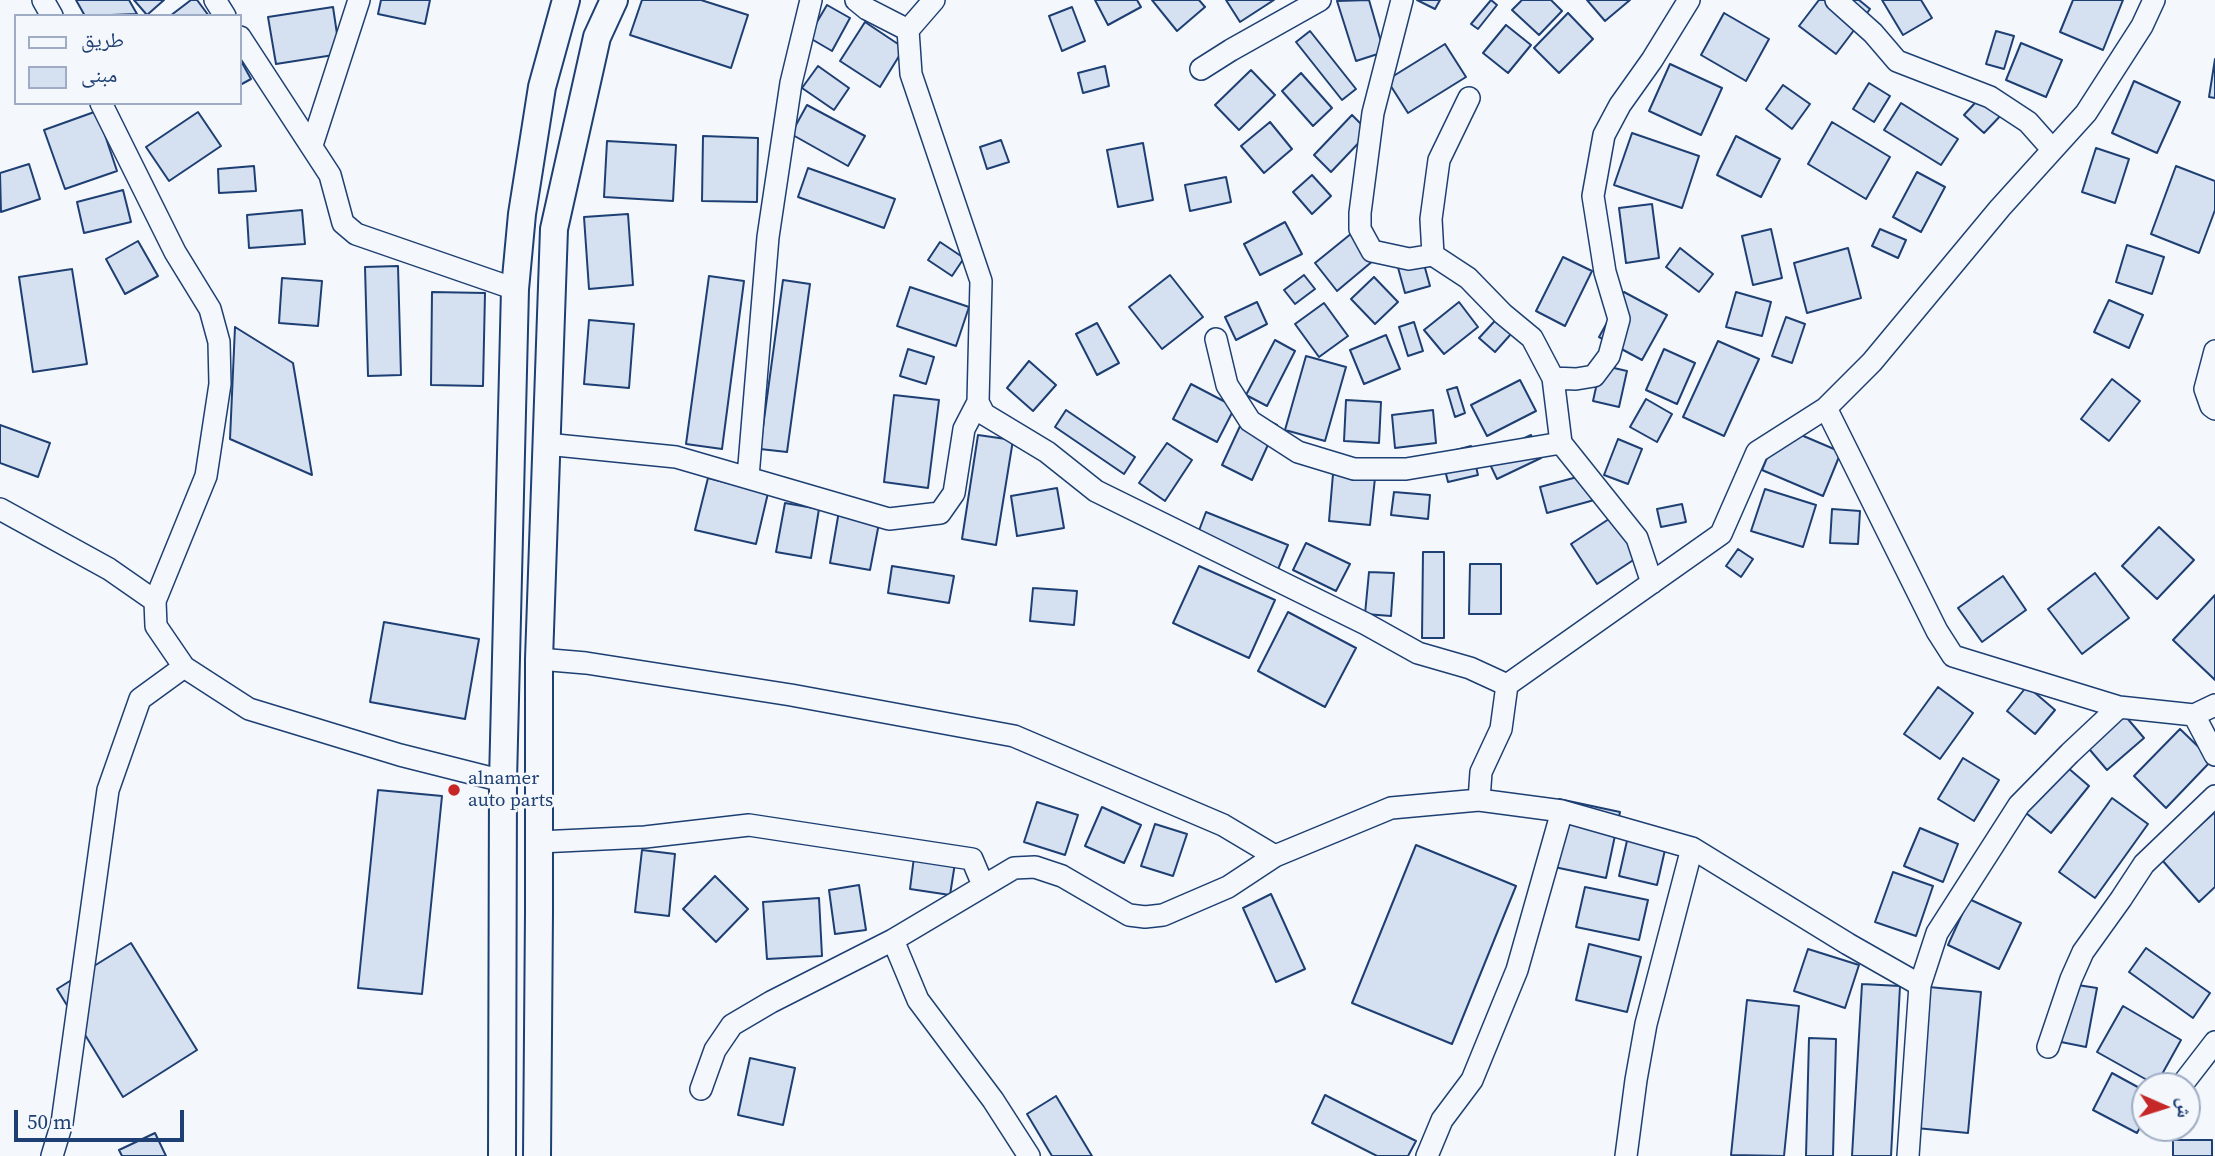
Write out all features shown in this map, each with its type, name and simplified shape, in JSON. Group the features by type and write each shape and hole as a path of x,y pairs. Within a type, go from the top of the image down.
{"street":[{"path":"312,145 359,0"},
{"path":"502,1156 501,912 515,289 522,214 542,87 566,0"},
{"path":"537,1156 539,659 554,229 597,37 614,0"},
{"path":"748,477 768,237 791,83 811,0"},
{"path":"856,0 867,9 908,30"},
{"path":"547,444 676,457 889,519 940,513 954,493 964,429 978,402 981,281 911,74 908,30 934,0"},
{"path":"1201,69 1320,0"},
{"path":"1402,0 1373,113 1360,229 1372,251 1409,259 1433,255 1468,278 1503,314 1532,338 1553,378 1561,443 1637,538 1652,583"},
{"path":"1553,378 1576,379 1594,376 1609,356 1619,319 1605,272 1593,196 1604,135 1619,105 1652,60 1689,0"},
{"path":"1836,0 1873,33 1897,61 1990,97 2028,122 2052,149"},
{"path":"1479,800 1481,772 1501,729 1507,685 1721,534 1758,452 1826,408 1872,362 2000,208 2086,113 2142,26 2154,0"},
{"path":"242,40 331,175 343,223 356,234 515,289"},
{"path":"1433,255 1431,219 1439,160 1469,98"},
{"path":"102,105 175,252 210,309 219,342 220,384 206,476 155,601 156,626 184,667 248,709 400,755 503,781"},
{"path":"1216,340 1227,385 1250,421 1298,452 1354,469 1406,470 1561,443"},
{"path":"2215,351 2205,389 2211,406 2215,409"},
{"path":"978,402 984,414 1047,452 1096,491 1366,624 1418,653 1470,668 1507,685"},
{"path":"1826,408 1930,618 1953,656 2119,707 2194,715 2215,705"},
{"path":"0,509 109,569 155,601"},
{"path":"539,659 586,663 791,695 1014,736 1223,825 1275,856"},
{"path":"52,1156 62,1123 108,790 140,699 184,667"},
{"path":"1908,1156 1920,985 1937,933 2019,805 2119,707"},
{"path":"2194,715 2215,755"},
{"path":"2048,1047 2083,952 2144,864 2215,796"},
{"path":"701,1088 715,1050 732,1025 771,1002 893,940 1014,868 1035,867 1062,876 1129,915 1163,915 1228,887 1275,856 1391,807 1479,800 1562,811 1692,848 1920,985"},
{"path":"1427,1156 1442,1120 1472,1080 1517,970 1562,811"},
{"path":"539,842 645,837 749,825 972,859 983,885"},
{"path":"1626,1156 1646,1024 1692,848"},
{"path":"501,912 539,912"},
{"path":"893,940 918,1000 993,1100 1029,1156"},
{"path":"2192,1072 2215,1042"}],"building":[{"path":"76,0 129,0 137,14 84,14"},
{"path":"134,0 164,0 148,14"},
{"path":"191,0 197,0 208,14 173,14"},
{"path":"381,0 430,0 425,24 378,14"},
{"path":"642,0 701,0 748,15 731,68 630,35"},
{"path":"1095,0 1137,0 1141,7 1108,25"},
{"path":"1152,0 1199,0 1205,7 1177,31"},
{"path":"1226,0 1274,0 1240,22"},
{"path":"1369,0 1384,52 1356,61 1337,1"},
{"path":"1417,0 1440,0 1435,9"},
{"path":"1491,0 1497,5 1478,29 1471,24"},
{"path":"1522,0 1551,0 1562,11 1539,35 1512,10"},
{"path":"1587,0 1630,0 1605,21"},
{"path":"1819,0 1859,0 1870,9 1836,54 1799,26"},
{"path":"1882,0 1921,0 1932,18 1903,35"},
{"path":"2073,0 2123,0 2103,50 2060,32"},
{"path":"827,5 850,18 832,51 808,37"},
{"path":"333,7 340,54 276,64 268,17"},
{"path":"1072,7 1085,41 1062,51 1049,16"},
{"path":"1568,13 1593,39 1559,73 1534,48"},
{"path":"1724,13 1769,39 1746,81 1701,55"},
{"path":"865,22 904,48 880,87 840,61"},
{"path":"1506,25 1531,45 1508,73 1483,53"},
{"path":"1310,31 1356,89 1342,100 1296,42"},
{"path":"1996,31 2014,36 2004,69 1986,64"},
{"path":"2021,43 2062,60 2046,97 2006,80"},
{"path":"1445,44 1466,77 1408,113 1387,80"},
{"path":"2215,59 2215,98 2209,97"},
{"path":"242,63 251,79 242,84"},
{"path":"1670,64 1722,88 1701,135 1649,111"},
{"path":"818,66 849,88 834,110 802,88"},
{"path":"1105,66 1109,86 1083,93 1078,73"},
{"path":"1251,70 1275,95 1239,130 1215,105"},
{"path":"1301,73 1332,108 1313,126 1282,91"},
{"path":"2134,81 2180,102 2157,153 2112,133"},
{"path":"1869,83 1890,96 1874,122 1853,109"},
{"path":"1783,85 1810,104 1792,129 1766,109"},
{"path":"1985,92 2005,111 1984,133 1964,115"},
{"path":"1901,103 1958,139 1941,165 1884,130"},
{"path":"807,105 865,136 848,166 791,134"},
{"path":"97,111 117,171 65,189 44,130"},
{"path":"198,112 221,146 169,181 146,147"},
{"path":"1352,115 1369,132 1331,172 1314,155"},
{"path":"1270,122 1292,149 1264,173 1241,146"},
{"path":"1832,122 1890,157 1866,199 1808,164"},
{"path":"1632,133 1699,156 1682,208 1614,185"},
{"path":"703,136 758,138 757,202 702,201"},
{"path":"1736,136 1780,159 1761,197 1717,175"},
{"path":"1001,140 1009,162 987,169 980,147"},
{"path":"607,141 676,145 673,201 604,197"},
{"path":"1143,143 1153,200 1118,207 1107,150"},
{"path":"2096,148 2129,159 2115,203 2082,192"},
{"path":"29,164 40,199 1,212 0,173"},
{"path":"254,166 256,191 219,193 218,169"},
{"path":"2176,166 2215,181 2215,210 2199,253 2151,234"},
{"path":"808,168 895,199 884,228 798,197"},
{"path":"1917,172 1945,187 1921,232 1893,217"},
{"path":"1312,175 1331,196 1312,214 1293,192"},
{"path":"1226,177 1231,202 1190,211 1185,185"},
{"path":"123,190 131,222 84,233 77,202"},
{"path":"1652,204 1659,258 1626,263 1619,208"},
{"path":"302,210 305,244 249,248 247,215"},
{"path":"628,214 633,285 589,289 584,217"},
{"path":"1285,222 1302,254 1260,275 1244,244"},
{"path":"1771,229 1782,278 1753,285 1742,236"},
{"path":"1880,229 1906,240 1898,258 1872,246"},
{"path":"1352,233 1374,260 1337,291 1315,263"},
{"path":"138,241 158,276 125,294 106,259"},
{"path":"940,242 964,258 952,276 928,260"},
{"path":"2127,245 2164,257 2152,294 2116,282"},
{"path":"1680,248 1713,274 1699,292 1666,267"},
{"path":"1848,248 1861,298 1807,313 1794,263"},
{"path":"1422,257 1430,286 1405,293 1397,264"},
{"path":"1563,257 1592,271 1565,326 1536,311"},
{"path":"398,266 401,375 368,376 365,267"},
{"path":"72,269 87,364 33,372 19,277"},
{"path":"1170,275 1203,317 1162,349 1129,307"},
{"path":"1304,275 1315,289 1295,304 1284,290"},
{"path":"709,276 744,281 722,449 686,444"},
{"path":"1374,277 1398,302 1375,324 1351,299"},
{"path":"282,278 322,281 318,326 279,323"},
{"path":"783,280 810,284 787,452 760,449"},
{"path":"910,287 969,307 956,346 897,326"},
{"path":"432,292 485,293 483,386 431,385"},
{"path":"1624,292 1667,315 1642,360 1599,337"},
{"path":"1736,292 1771,302 1762,336 1726,327"},
{"path":"2109,300 2143,315 2129,348 2094,332"},
{"path":"1257,302 1267,324 1236,340 1225,317"},
{"path":"1459,302 1478,327 1444,354 1424,330"},
{"path":"1324,303 1348,336 1319,357 1295,324"},
{"path":"1504,311 1519,325 1495,352 1479,338"},
{"path":"1786,317 1805,324 1792,363 1772,356"},
{"path":"589,320 634,324 629,388 584,384"},
{"path":"1414,322 1423,351 1408,356 1399,327"},
{"path":"1097,323 1119,363 1097,375 1076,334"},
{"path":"235,327 293,363 312,475 230,439"},
{"path":"1386,335 1400,369 1364,384 1350,350"},
{"path":"1275,340 1295,351 1267,406 1246,395"},
{"path":"1718,341 1759,359 1724,436 1683,417"},
{"path":"908,349 934,357 926,384 900,376"},
{"path":"1664,349 1695,363 1677,404 1646,390"},
{"path":"1306,356 1346,367 1325,441 1285,430"},
{"path":"1029,361 1056,385 1033,411 1007,388"},
{"path":"1601,365 1627,371 1619,407 1593,401"},
{"path":"2112,379 2140,401 2109,441 2081,419"},
{"path":"1520,380 1536,411 1487,436 1471,405"},
{"path":"1191,384 1235,407 1217,442 1173,419"},
{"path":"1457,387 1465,413 1455,417 1447,390"},
{"path":"894,395 939,400 928,488 884,482"},
{"path":"1646,399 1672,414 1657,442 1630,427"},
{"path":"1346,400 1381,402 1379,443 1344,441"},
{"path":"1066,410 1135,457 1124,474 1055,427"},
{"path":"1433,410 1436,443 1395,448 1392,415"},
{"path":"1247,411 1277,425 1252,480 1222,465"},
{"path":"0,425 50,443 38,477 0,463"},
{"path":"1780,426 1841,452 1823,496 1762,470"},
{"path":"978,435 1013,440 996,545 962,539"},
{"path":"1531,435 1541,458 1497,479 1486,456"},
{"path":"1618,439 1642,449 1628,484 1604,475"},
{"path":"1167,443 1192,460 1165,501 1139,483"},
{"path":"1471,446 1478,475 1448,482 1441,454"},
{"path":"1592,473 1598,499 1547,513 1540,487"},
{"path":"1333,474 1375,478 1370,525 1329,521"},
{"path":"708,478 768,493 756,544 695,530"},
{"path":"1057,488 1064,528 1017,536 1011,496"},
{"path":"1765,489 1816,505 1803,547 1751,531"},
{"path":"1394,492 1430,495 1428,519 1391,515"},
{"path":"785,503 819,509 811,558 776,552"},
{"path":"1682,504 1686,522 1661,527 1657,509"},
{"path":"1832,509 1860,511 1858,544 1830,543"},
{"path":"839,511 880,518 870,570 830,563"},
{"path":"1206,512 1288,545 1276,574 1195,541"},
{"path":"1618,513 1644,553 1597,584 1571,544"},
{"path":"2159,527 2194,560 2157,599 2122,566"},
{"path":"1306,543 1350,564 1336,591 1293,570"},
{"path":"1738,549 1753,559 1741,577 1726,566"},
{"path":"1423,552 1444,552 1444,638 1422,638"},
{"path":"1470,564 1501,564 1501,614 1469,614"},
{"path":"892,566 954,576 949,603 888,593"},
{"path":"1199,566 1275,600 1249,658 1173,623"},
{"path":"1369,572 1394,573 1391,616 1365,614"},
{"path":"2095,573 2129,618 2082,654 2048,609"},
{"path":"2003,576 2026,610 1982,642 1958,608"},
{"path":"1033,588 1077,591 1074,625 1030,621"},
{"path":"2215,595 2215,680 2173,640"},
{"path":"1288,612 1356,648 1325,707 1258,671"},
{"path":"384,622 479,639 465,719 370,702"},
{"path":"2027,686 2055,710 2035,734 2007,711"},
{"path":"1938,687 1973,713 1940,759 1904,734"},
{"path":"2121,711 2144,738 2107,770 2084,743"},
{"path":"2180,729 2212,760 2166,808 2134,776"},
{"path":"1963,758 1999,780 1974,821 1938,799"},
{"path":"2060,761 2089,786 2051,833 2021,809"},
{"path":"378,790 442,796 422,994 358,988"},
{"path":"2112,798 2148,824 2095,898 2059,872"},
{"path":"1559,799 1620,812 1606,878 1545,865"},
{"path":"1037,802 1078,815 1065,855 1024,842"},
{"path":"1102,807 1141,825 1124,863 1085,846"},
{"path":"2215,812 2215,887 2199,902 2162,860"},
{"path":"1155,824 1187,834 1173,876 1141,866"},
{"path":"1920,828 1958,844 1943,882 1904,866"},
{"path":"1629,832 1667,841 1657,885 1619,876"},
{"path":"1416,845 1516,886 1452,1044 1352,1003"},
{"path":"642,850 675,854 669,916 635,912"},
{"path":"914,857 955,863 950,895 910,889"},
{"path":"1893,872 1933,886 1916,936 1875,922"},
{"path":"715,876 748,909 716,942 683,909"},
{"path":"859,885 866,930 835,934 829,890"},
{"path":"1585,887 1648,900 1639,940 1576,927"},
{"path":"1271,894 1305,969 1276,982 1243,908"},
{"path":"819,898 822,956 767,959 763,902"},
{"path":"1969,899 2021,923 1999,969 1948,945"},
{"path":"131,943 197,1050 123,1097 57,989"},
{"path":"1589,944 1641,957 1627,1012 1576,1000"},
{"path":"2146,948 2210,993 2193,1018 2129,972"},
{"path":"1808,949 1859,965 1845,1008 1794,991"},
{"path":"1862,984 1900,986 1891,1156 1852,1156"},
{"path":"2071,984 2097,988 2086,1047 2061,1042"},
{"path":"1929,987 1981,992 1968,1133 1916,1128"},
{"path":"1747,1000 1799,1006 1784,1156 1731,1155"},
{"path":"2123,1006 2181,1040 2163,1072 2133,1072 2097,1052"},
{"path":"1809,1038 1836,1039 1833,1156 1806,1156"},
{"path":"750,1058 795,1068 783,1125 738,1115"},
{"path":"2112,1073 2131,1083 2131,1130 2093,1110"},
{"path":"1325,1095 1416,1141 1408,1156 1377,1156 1312,1123"},
{"path":"1056,1096 1092,1156 1052,1156 1027,1114"},
{"path":"155,1133 166,1156 122,1156 119,1150"},
{"path":"2212,1140 2212,1156 2173,1156 2173,1142"}],"place":[{"name":"alnamer auto parts","path":"454,790"}]}
